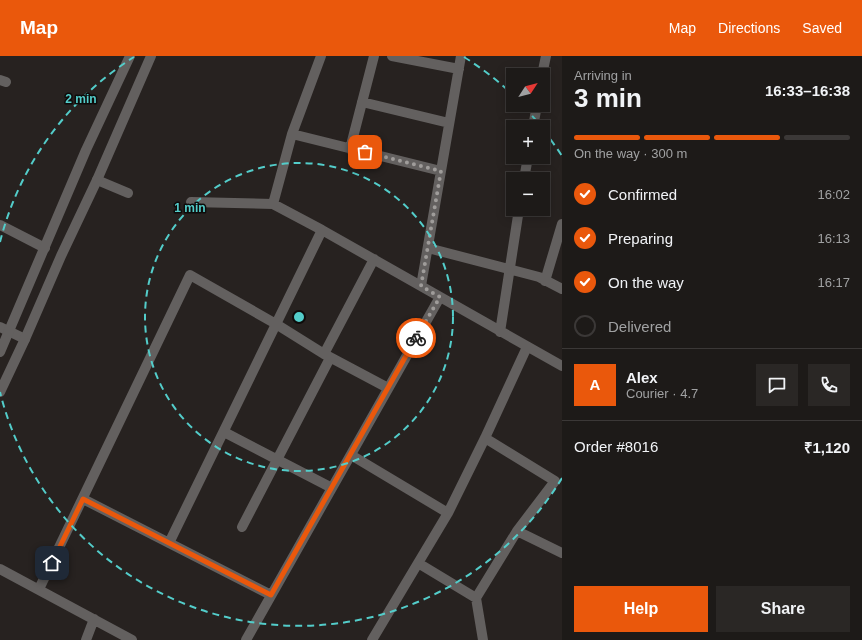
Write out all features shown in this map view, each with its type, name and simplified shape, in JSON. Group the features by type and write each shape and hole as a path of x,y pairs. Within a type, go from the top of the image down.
{"street":[{"path":"0,352 86,150 130,56"},
{"path":"0,392 25,339 60,256 97,180 151,56"},
{"path":"273,204 292,134 321,56"},
{"path":"350,149 374,56"},
{"path":"392,56 459,69"},
{"path":"421,286 461,56"},
{"path":"543,68 546,56"},
{"path":"362,102 449,123"},
{"path":"292,134 441,171"},
{"path":"97,180 128,193"},
{"path":"191,202 273,204 374,259 562,366"},
{"path":"500,332 508,270 518,216"},
{"path":"545,281 562,224"},
{"path":"0,225 44,248"},
{"path":"169,543 322,230"},
{"path":"428,248 545,281 562,289"},
{"path":"242,527 277,459 374,259"},
{"path":"39,589 190,275 276,324 327,356 388,388"},
{"path":"246,640 440,297"},
{"path":"0,327 25,339"},
{"path":"372,640 448,513 485,438 526,346"},
{"path":"224,432 332,488"},
{"path":"483,640 476,598 517,530 559,483 485,438"},
{"path":"351,455 448,513"},
{"path":"83,499 271,595"},
{"path":"517,530 562,553"},
{"path":"418,563 476,598"},
{"path":"0,569 132,640"},
{"path":"86,640 94,619"}],"way so far":[{"path":"365,152 441,171 421,286 440,297 416,338"}],"route":[{"path":"52,563 83,499 271,595 416,338"}]}
